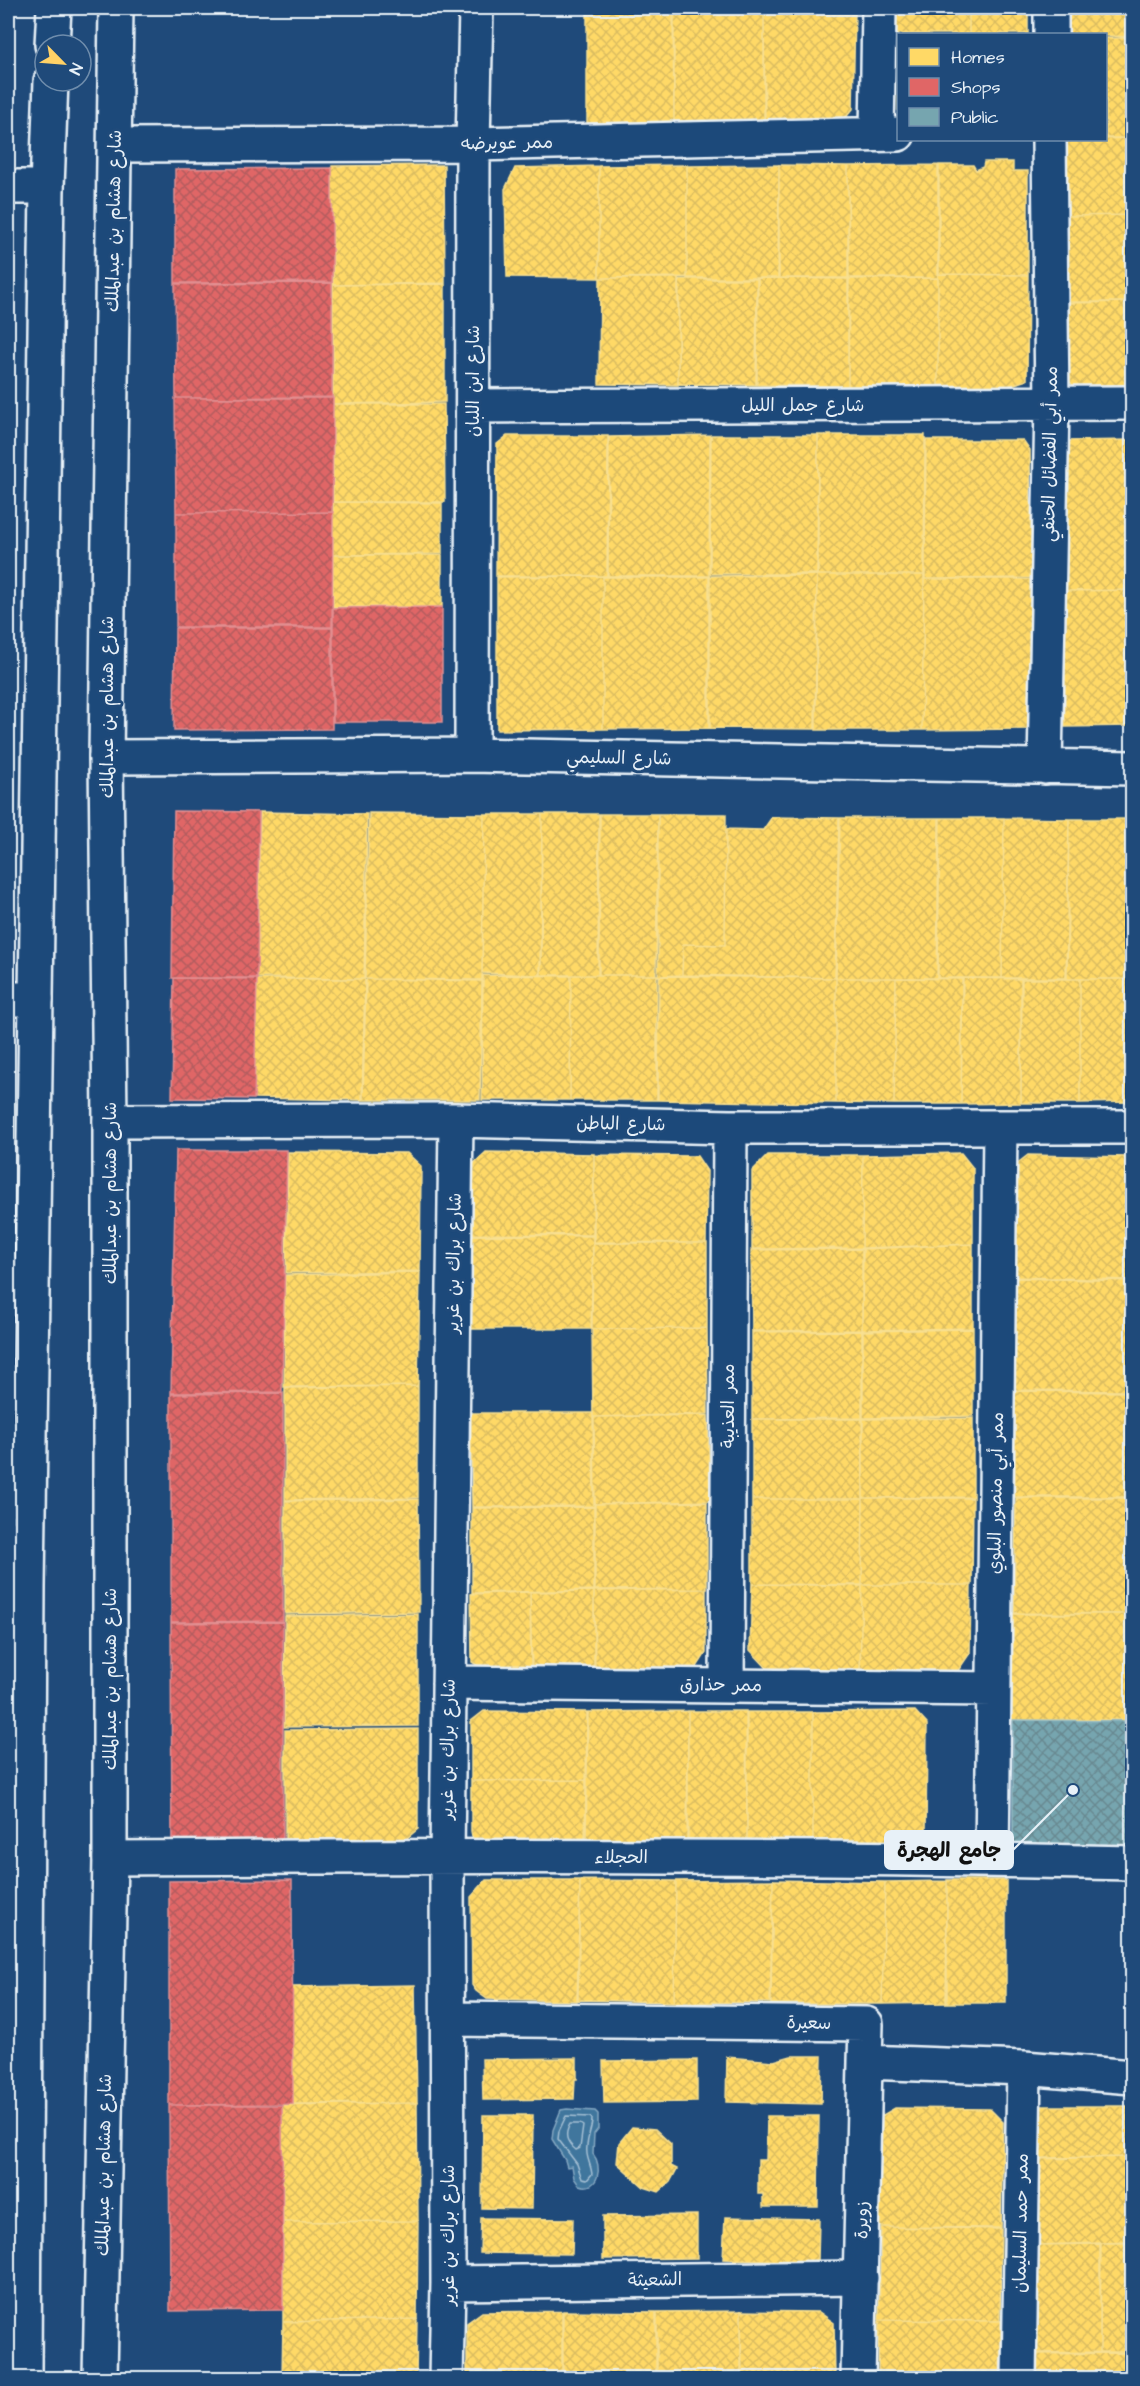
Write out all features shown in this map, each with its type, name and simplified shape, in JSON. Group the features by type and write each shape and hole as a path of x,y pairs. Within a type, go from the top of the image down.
{"street":[{"path":"53,33 54,8"},
{"name":"شارع هشام بن عبدالملك","path":"100,2379 110,1858 111,1121 106,757 116,8"},
{"name":"شارع ابن اللبان","path":"471,755 473,144 476,8"},
{"path":"879,8 888,134"},
{"path":"1051,8 1051,33"},
{"path":"24,2379 18,1587 22,999 51,93"},
{"name":"ممر عويرضه","path":"115,146 473,144 888,134"},
{"name":"ممر أبي الفضائل الحنفي","path":"1045,768 1052,404 1049,141"},
{"path":"8,187 47,187"},
{"name":"شارع جمل الليل","path":"473,406 1132,403"},
{"name":"شارع السليمي","path":"106,757 471,755 1132,768"},
{"name":"شارع الباطن","path":"111,1121 456,1120 730,1126 1132,1127"},
{"name":"شارع براك بن غرير","path":"446,2379 448,2283 447,1856 456,1120"},
{"name":"ممر العذيبة","path":"727,1685 730,1126"},
{"name":"ممر أبي منصور البلوي","path":"992,1860 1000,1127"},
{"name":"ممر حذارق","path":"449,1683 993,1689"},
{"name":"الحجلاء","path":"110,1858 447,1856 1132,1863"},
{"name":"سعيرة","path":"448,2019 866,2024 865,2062"},
{"path":"865,2062 1024,2068 1132,2077"},
{"name":"زويرة","path":"858,2379 865,2062"},
{"name":"ممر حمد السليمان","path":"1019,2379 1024,2068"},
{"name":"الشعيثة","path":"448,2283 861,2278"}],"water":[{"path":"561,2110 595,2111 598,2114 598,2129 594,2134 593,2154 598,2171 591,2185 579,2185 574,2178 572,2166 567,2167 552,2139"}],"building: Homes":[{"path":"500,8 586,8 586,11 500,11"},
{"path":"586,8 673,8 673,10 586,11"},
{"path":"674,8 764,8 764,11 674,11"},
{"path":"764,8 854,8 854,11 764,12"},
{"path":"896,8 968,8 968,11 896,10"},
{"path":"969,8 1029,8 1029,10 969,10"},
{"path":"1066,8 1132,8 1132,37 1107,36 1107,33 1066,33"},
{"path":"896,10 969,11 969,33 897,33 897,60"},
{"path":"1028,10 1028,33 969,33 969,11"},
{"path":"587,11 673,11 674,122 587,123"},
{"path":"674,11 764,11 764,123 674,123"},
{"path":"855,11 853,109 841,123 765,126 764,12"},
{"path":"1107,38 1132,38 1132,138 1107,138"},
{"path":"1132,138 1132,215 1066,216 1066,141 1107,141 1107,139"},
{"path":"984,162 1013,162 1013,171 1028,171 1028,275 939,274 939,165 973,165 976,170 983,167"},
{"path":"444,165 445,283 333,285 332,166"},
{"path":"687,165 687,277 599,278 599,166"},
{"path":"779,165 848,166 848,278 779,278"},
{"path":"779,165 778,278 687,278 687,166"},
{"path":"938,165 938,278 849,278 848,166"},
{"path":"599,166 599,278 507,277 505,189 515,168"},
{"path":"1132,215 1132,302 1065,302 1066,216"},
{"path":"938,274 1028,275 1027,380 1008,386 938,385"},
{"path":"600,278 678,278 678,385 599,384"},
{"path":"758,278 848,279 848,386 757,385"},
{"path":"938,278 938,386 848,386 849,279"},
{"path":"679,279 757,279 756,385 678,384"},
{"path":"445,284 445,402 333,404 333,285"},
{"path":"1132,302 1132,386 1075,387 1064,376 1065,303"},
{"path":"333,404 444,404 445,502 333,502"},
{"path":"710,435 709,576 608,576 609,437"},
{"path":"711,435 818,435 817,574 710,574"},
{"path":"818,435 925,435 924,575 818,575"},
{"path":"507,436 608,436 607,576 496,576 497,444"},
{"path":"926,440 1023,440 1030,450 1031,578 925,579"},
{"path":"1132,440 1132,590 1064,591 1064,441"},
{"path":"333,502 442,503 442,554 333,555"},
{"path":"333,555 442,555 442,607 333,607"},
{"path":"817,575 815,729 710,728 710,576"},
{"path":"817,575 924,575 922,730 816,730"},
{"path":"603,576 603,729 497,730 497,577"},
{"path":"603,577 709,577 709,728 603,729"},
{"path":"924,579 1031,579 1030,729 922,730"},
{"path":"1132,590 1132,726 1065,727 1064,591"},
{"path":"260,812 367,814 364,979 257,978"},
{"path":"369,813 484,814 482,980 365,979"},
{"path":"484,814 542,814 540,975 482,973"},
{"path":"542,814 599,814 598,975 541,975"},
{"path":"600,814 658,814 656,975 599,975"},
{"path":"658,814 726,814 725,945 683,944 682,975 658,976"},
{"path":"772,817 839,818 835,978 682,975 683,944 725,945 726,829 763,830"},
{"path":"840,818 939,818 937,978 836,978"},
{"path":"940,818 1004,818 1002,978 938,978"},
{"path":"1004,818 1069,819 1066,978 1002,978"},
{"path":"1069,819 1130,819 1132,822 1132,979 1067,979"},
{"path":"483,975 571,976 570,1100 482,1100"},
{"path":"571,975 657,975 657,1100 570,1100"},
{"path":"659,976 836,978 836,1103 658,1100"},
{"path":"836,978 896,978 894,1104 836,1103"},
{"path":"896,978 962,979 961,1104 894,1104"},
{"path":"963,978 1021,979 1021,1103 961,1104"},
{"path":"257,979 365,979 362,1100 254,1098"},
{"path":"366,979 482,981 480,1100 363,1100"},
{"path":"1022,979 1080,979 1080,1103 1021,1103"},
{"path":"1080,979 1132,979 1132,1101 1130,1102 1080,1103"},
{"path":"288,1152 407,1153 421,1166 420,1271 286,1273"},
{"path":"486,1152 594,1154 593,1235 471,1234 472,1165"},
{"path":"961,1153 973,1168 973,1244 862,1248 863,1155"},
{"path":"594,1155 697,1156 707,1171 706,1243 594,1242"},
{"path":"768,1155 863,1155 862,1248 752,1249 752,1171"},
{"path":"1028,1155 1129,1157 1132,1160 1132,1280 1015,1277 1015,1165"},
{"path":"470,1235 593,1236 591,1329 469,1329"},
{"path":"593,1243 707,1243 707,1328 592,1329"},
{"path":"973,1244 973,1328 862,1330 863,1249"},
{"path":"862,1249 862,1330 752,1331 751,1250"},
{"path":"420,1272 418,1386 284,1387 285,1275"},
{"path":"1015,1278 1132,1281 1132,1391 1015,1390"},
{"path":"707,1328 708,1414 593,1417 592,1329"},
{"path":"973,1329 973,1416 863,1418 863,1331"},
{"path":"862,1331 862,1418 752,1419 752,1332"},
{"path":"418,1386 418,1498 285,1500 285,1388"},
{"path":"1015,1391 1132,1392 1132,1497 1015,1497"},
{"path":"471,1413 593,1413 594,1506 472,1507"},
{"path":"708,1415 710,1501 595,1504 594,1417"},
{"path":"973,1418 973,1497 863,1498 863,1419"},
{"path":"752,1419 862,1419 863,1499 752,1499"},
{"path":"863,1498 973,1498 972,1585 862,1585"},
{"path":"1016,1498 1132,1498 1132,1614 1014,1613"},
{"path":"418,1499 419,1612 285,1614 285,1501"},
{"path":"752,1499 863,1499 862,1585 752,1584"},
{"path":"707,1502 707,1589 595,1590 595,1504"},
{"path":"594,1507 594,1590 472,1593 472,1508"},
{"path":"752,1584 862,1586 860,1670 767,1668 750,1650"},
{"path":"862,1585 971,1585 970,1653 955,1675 860,1673"},
{"path":"706,1589 706,1653 695,1670 595,1670 594,1591"},
{"path":"594,1591 594,1668 532,1669 530,1592"},
{"path":"530,1592 531,1669 486,1670 472,1662 471,1594"},
{"path":"418,1614 418,1726 284,1727 285,1616"},
{"path":"1013,1614 1132,1614 1132,1720 1012,1720"},
{"path":"484,1711 587,1712 586,1780 471,1781 471,1721"},
{"path":"688,1711 687,1845 586,1846 588,1712"},
{"path":"688,1711 746,1711 747,1844 688,1845"},
{"path":"915,1711 927,1724 926,1837 915,1846 813,1846 813,1712"},
{"path":"747,1712 813,1712 813,1843 747,1844"},
{"path":"418,1729 418,1829 401,1843 285,1844 285,1730"},
{"path":"586,1780 585,1846 483,1845 472,1837 471,1781"},
{"path":"486,1880 580,1880 577,2001 487,1999 476,1991 472,1985 471,1897"},
{"path":"580,1880 676,1881 674,2002 578,2000"},
{"path":"773,1880 770,2003 674,2002 676,1881"},
{"path":"773,1880 885,1882 882,2004 771,2004"},
{"path":"947,1880 1006,1880 1006,2003 947,2003"},
{"path":"947,1881 946,2003 882,2004 885,1882"},
{"path":"415,1985 417,2103 293,2104 292,1987"},
{"path":"791,2056 822,2056 821,2104 726,2102 727,2057 774,2061"},
{"path":"577,2058 574,2099 483,2100 482,2059"},
{"path":"697,2060 697,2102 604,2103 603,2061"},
{"path":"417,2103 418,2221 283,2222 282,2105"},
{"path":"1034,2106 1132,2106 1132,2157 1034,2158"},
{"path":"895,2108 990,2109 1003,2122 1001,2228 877,2227 878,2118"},
{"path":"483,2115 533,2115 532,2209 482,2208"},
{"path":"767,2116 819,2116 818,2207 763,2207 763,2194 758,2194 758,2160 766,2160"},
{"path":"632,2127 655,2129 671,2144 671,2166 677,2169 670,2182 659,2192 644,2187 617,2163 619,2143"},
{"path":"1132,2157 1132,2242 1035,2245 1034,2159"},
{"path":"697,2215 697,2258 603,2259 603,2216"},
{"path":"725,2217 819,2219 818,2261 723,2259"},
{"path":"481,2218 573,2219 572,2254 480,2253"},
{"path":"418,2221 417,2319 283,2322 283,2222"},
{"path":"881,2227 1001,2229 1000,2321 879,2320"},
{"path":"1101,2243 1132,2243 1132,2352 1100,2352"},
{"path":"1100,2244 1100,2352 1034,2353 1036,2245"},
{"path":"562,2311 562,2378 467,2378 467,2323 482,2312"},
{"path":"563,2311 656,2312 656,2378 563,2378"},
{"path":"741,2311 819,2312 834,2323 835,2378 742,2378"},
{"path":"741,2311 741,2378 657,2378 657,2312"},
{"path":"417,2319 416,2378 282,2378 283,2322"},
{"path":"879,2320 1001,2321 1000,2378 878,2378"},
{"path":"1132,2353 1132,2378 1035,2378 1035,2354"}],"building: Shops":[{"path":"332,168 332,282 175,283 175,169"},
{"path":"332,283 332,397 176,398 175,284"},
{"path":"175,398 333,398 332,512 176,513"},
{"path":"333,512 332,627 176,627 176,513"},
{"path":"442,607 442,722 333,722 333,608"},
{"path":"175,628 332,628 332,729 174,730"},
{"path":"174,811 259,812 257,978 172,978"},
{"path":"174,978 257,979 254,1099 172,1098"},
{"path":"176,1150 287,1150 282,1392 171,1393"},
{"path":"283,1393 283,1621 171,1622 171,1394"},
{"path":"283,1622 283,1850 172,1851 171,1623"},
{"path":"292,1880 293,2104 169,2105 169,1881"},
{"path":"169,2105 282,2105 283,2310 170,2311"}],"building: Public":[{"path":"1013,1720 1132,1721 1132,1860 1013,1859"}],"place":[{"name":"جامع الهجرة","path":"1073,1790"}]}
